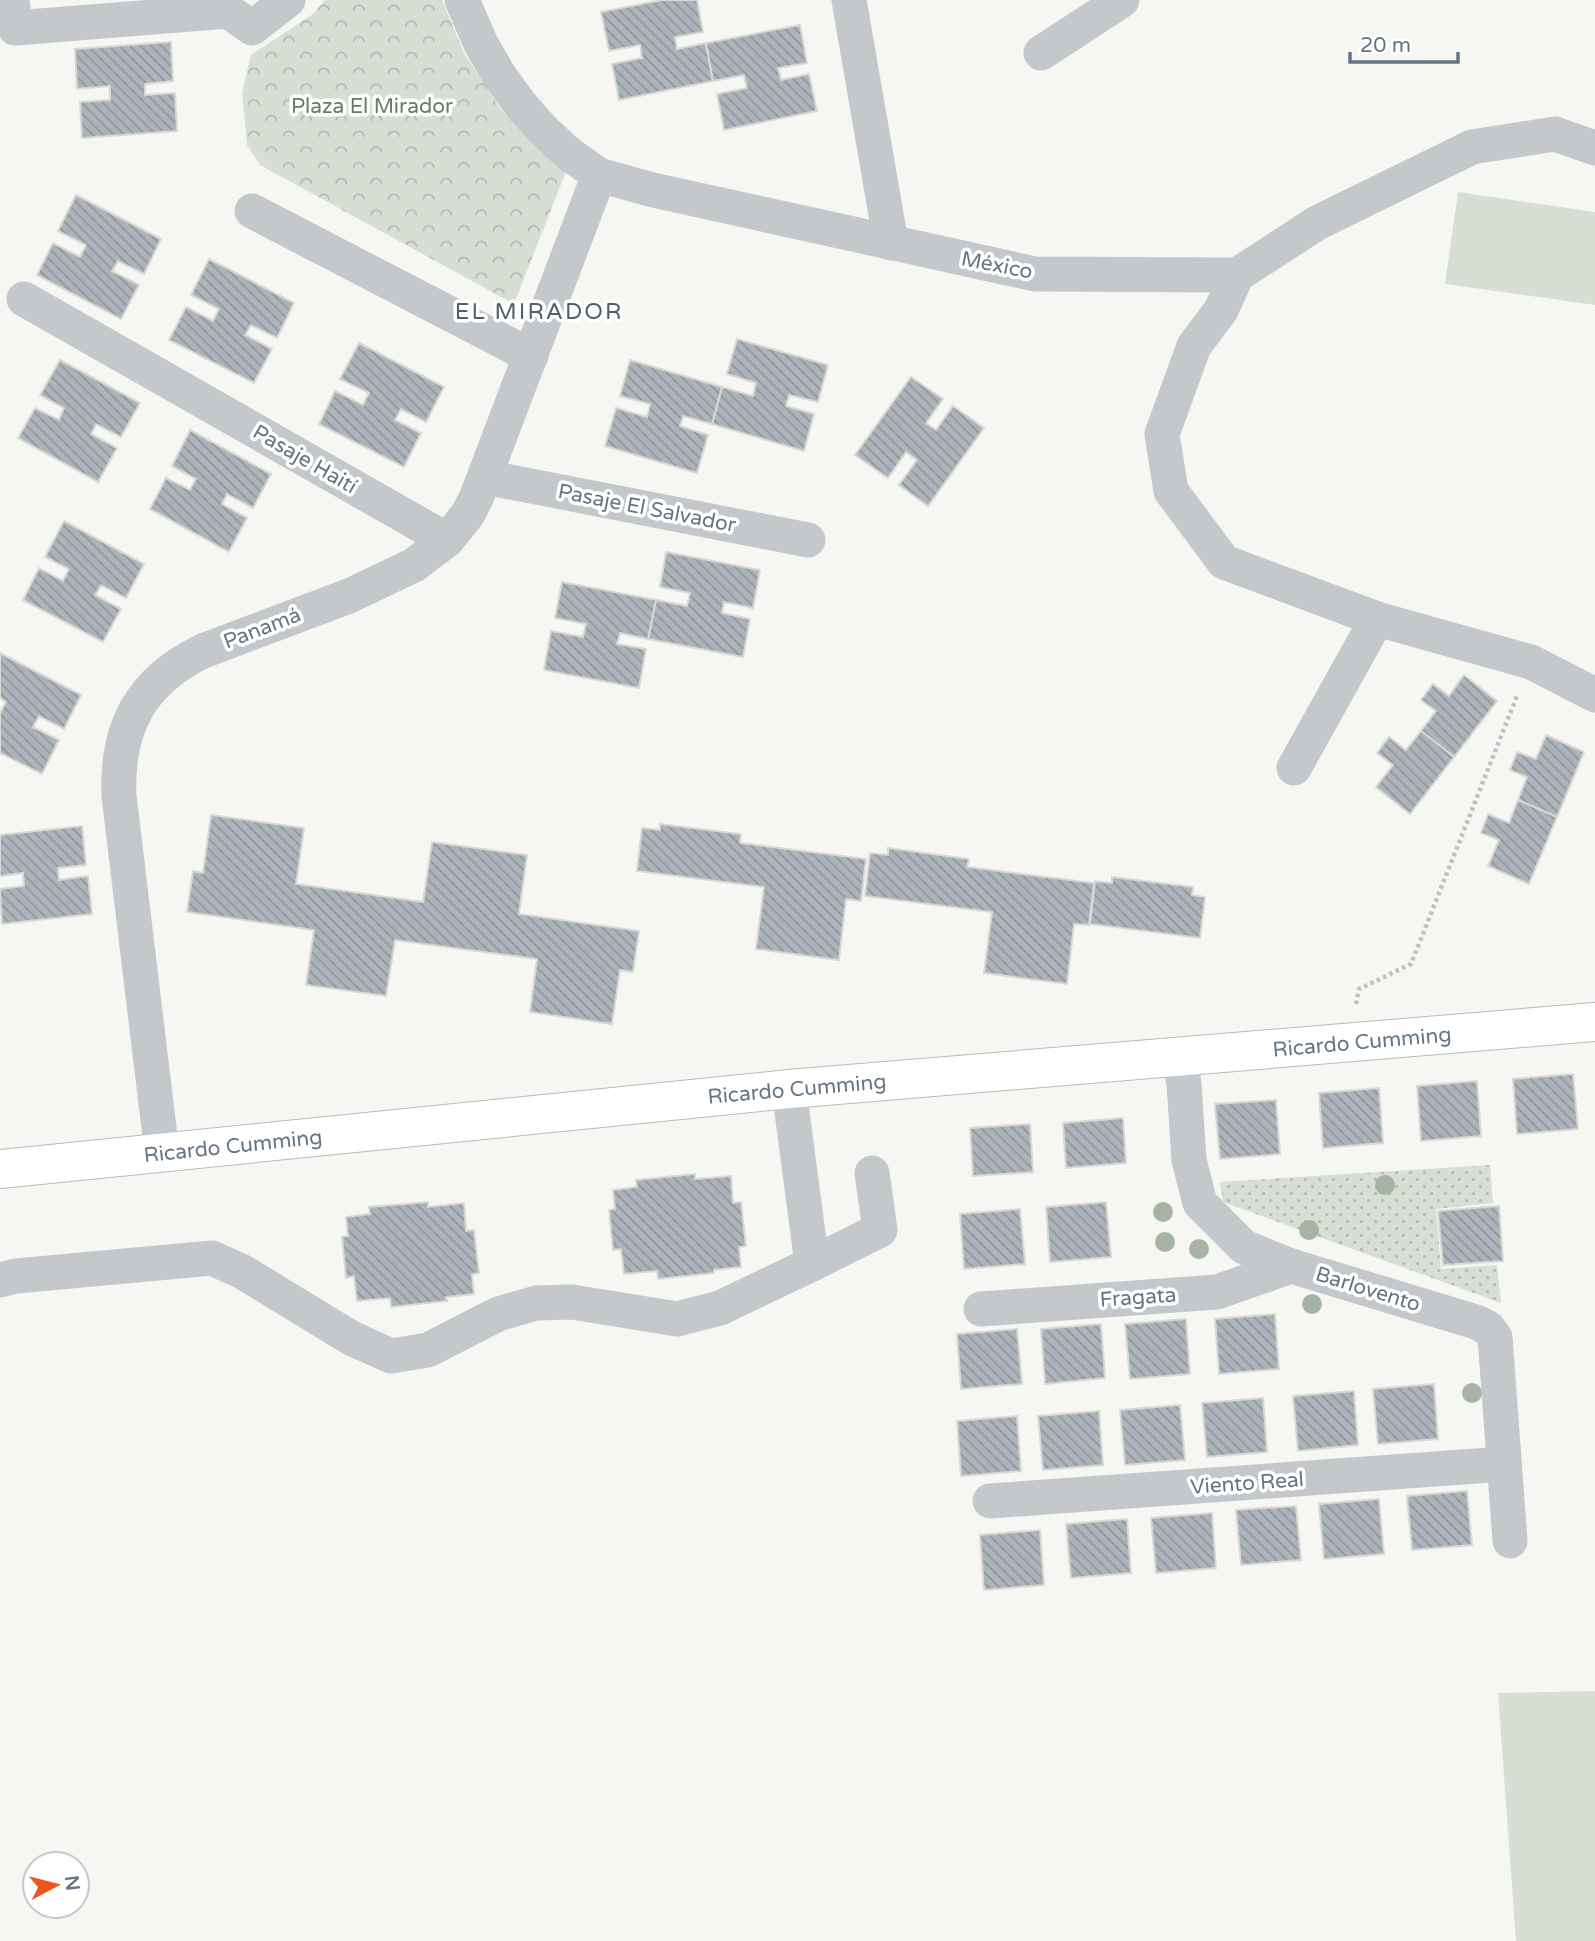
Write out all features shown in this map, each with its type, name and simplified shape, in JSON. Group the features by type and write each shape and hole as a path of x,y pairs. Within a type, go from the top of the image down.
{"main road":[{"name":"Ricardo Cumming","path":"0,1170 789,1089 1595,1022"}],"street":[{"path":"12,0 15,28 229,10 252,27 288,0"},
{"name":"México","path":"462,0 481,44 520,104 569,154 599,175 653,190 1035,274 1237,275"},
{"path":"849,0 891,243"},
{"path":"1041,53 1122,0"},
{"path":"1595,148 1555,134 1472,147 1317,223 1237,275 1221,310 1194,345 1162,434 1171,491 1224,562 1377,619 1531,662 1595,695"},
{"name":"Panamá","path":"162,1153 119,796 120,752 130,720 148,691 164,674 182,661 203,650 349,596 414,565 447,540 468,514 485,477 599,175"},
{"path":"253,211 531,356"},
{"name":"Pasaje Haití","path":"24,299 447,540"},
{"name":"Pasaje El Salvador","path":"485,477 808,540"},
{"path":"1294,768 1377,619"},
{"name":"Barlovento","path":"1179,1057 1184,1084 1189,1160 1200,1203 1244,1247 1291,1266 1476,1322 1488,1328 1494,1337 1510,1541"},
{"path":"789,1089 812,1264"},
{"path":"0,1280 16,1276 212,1258 243,1272 351,1338 391,1356 428,1350 498,1314 536,1303 572,1302 677,1319 720,1308 880,1230 872,1172"},
{"name":"Fragata","path":"981,1309 1217,1292 1291,1266"},
{"name":"Viento Real","path":"990,1501 1504,1464"}],"path":[{"path":"1347,1043 1359,989 1411,964 1531,662"}],"green space":[{"name":"Plaza El Mirador","path":"325,0 442,0 464,53 502,111 567,169 514,304 260,165 247,145 242,93 251,55 313,14"},
{"path":"1458,192 1595,212 1595,305 1445,284"},
{"path":"1490,1165 1493,1203 1436,1209 1441,1269 1497,1265 1501,1303 1223,1202 1220,1182"},
{"path":"1595,1691 1595,1941 1516,1941 1498,1693"}],"building":[{"path":"662,0 697,0 703,32 675,37 677,49 706,43 713,81 619,100 612,64 642,58 640,45 609,51 601,12"},
{"path":"800,25 807,63 778,68 781,80 809,74 817,111 724,130 717,94 747,88 744,75 713,81 706,43"},
{"path":"171,42 173,81 145,84 145,95 175,93 177,131 82,138 80,102 110,100 110,86 77,89 75,49"},
{"path":"76,195 161,239 144,274 118,261 112,271 139,285 121,319 37,275 53,243 80,257 86,245 58,231"},
{"path":"209,259 294,303 277,338 251,325 245,335 272,349 254,383 169,340 186,307 213,321 219,309 191,295"},
{"path":"737,339 828,365 818,402 789,395 786,406 814,414 804,451 712,424 722,387 753,396 756,383 727,374"},
{"path":"359,343 444,387 426,422 401,409 395,420 421,433 404,467 319,424 335,391 363,405 369,393 340,379"},
{"path":"60,360 140,403 121,437 96,424 91,434 117,448 98,482 18,438 35,408 59,420 64,408 40,395"},
{"path":"630,360 722,387 712,424 683,416 680,426 708,435 697,473 605,446 616,408 647,417 650,404 620,396"},
{"path":"911,377 943,399 926,423 936,430 953,406 984,428 928,506 899,485 917,460 906,452 888,478 855,455"},
{"path":"190,430 271,474 253,508 227,494 222,504 247,518 229,552 150,509 166,478 190,490 196,479 172,466"},
{"path":"64,521 144,564 126,598 101,585 95,595 121,609 103,642 23,600 39,568 63,581 69,569 45,557"},
{"path":"666,552 760,570 753,608 724,602 722,613 750,619 743,657 648,639 656,600 687,606 690,593 660,587"},
{"path":"562,582 656,600 648,639 620,633 617,644 646,649 639,688 544,670 551,631 583,637 586,624 555,618"},
{"path":"0,653 81,695 64,729 39,716 33,727 59,740 42,774 0,753 0,713 6,702 0,698"},
{"path":"1464,675 1497,701 1454,757 1421,731 1436,711 1421,700 1433,684 1449,696"},
{"path":"1421,731 1454,757 1410,814 1376,787 1393,765 1377,753 1389,737 1406,750"},
{"path":"1546,735 1584,752 1557,817 1518,800 1527,777 1510,770 1517,752 1536,759"},
{"path":"1518,800 1557,817 1529,884 1488,866 1499,840 1481,833 1488,814 1509,823"},
{"path":"211,815 304,828 296,884 423,902 432,842 527,855 519,914 639,931 633,972 620,970 612,1024 530,1012 537,959 395,940 386,996 306,985 314,930 187,912 193,871 203,873"},
{"path":"660,824 741,834 740,843 866,859 861,901 846,899 839,960 756,949 764,887 637,871 642,828 660,830"},
{"path":"82,826 86,865 58,868 59,880 88,876 92,914 2,924 0,889 24,886 23,873 0,876 0,835"},
{"path":"888,848 969,859 967,867 1094,883 1089,925 1074,924 1067,984 984,973 992,912 865,896 870,853 888,855"},
{"path":"1112,877 1193,887 1192,895 1205,897 1200,938 1090,924 1095,881 1112,883"},
{"path":"1573,1074 1578,1129 1517,1134 1513,1079"},
{"path":"1477,1081 1481,1136 1421,1141 1417,1086"},
{"path":"1379,1088 1383,1143 1323,1148 1319,1093"},
{"path":"1276,1100 1280,1154 1220,1159 1215,1104"},
{"path":"1123,1118 1126,1163 1066,1168 1063,1123"},
{"path":"1030,1124 1033,1172 973,1176 970,1128"},
{"path":"695,1174 695,1179 731,1176 733,1203 741,1202 746,1246 739,1247 741,1267 658,1279 657,1271 624,1274 621,1249 613,1250 609,1210 615,1209 613,1190 637,1187 636,1180"},
{"path":"428,1202 428,1207 464,1203 466,1231 474,1230 479,1273 472,1274 474,1294 446,1297 447,1301 391,1307 390,1298 357,1301 354,1276 346,1278 342,1237 348,1236 346,1217 370,1214 369,1207"},
{"path":"1106,1202 1111,1257 1050,1262 1046,1207"},
{"path":"1499,1206 1503,1261 1443,1265 1438,1211"},
{"path":"1020,1209 1025,1264 964,1269 960,1214"},
{"path":"1275,1314 1279,1369 1219,1374 1215,1319"},
{"path":"1186,1319 1190,1374 1130,1379 1125,1324"},
{"path":"1101,1324 1105,1378 1045,1384 1041,1329"},
{"path":"1017,1329 1022,1384 961,1389 957,1334"},
{"path":"1434,1384 1438,1439 1378,1444 1373,1389"},
{"path":"1354,1391 1358,1445 1298,1451 1293,1396"},
{"path":"1263,1398 1267,1452 1207,1457 1202,1403"},
{"path":"1180,1405 1185,1460 1125,1465 1120,1410"},
{"path":"1099,1411 1103,1465 1043,1470 1038,1416"},
{"path":"1017,1416 1021,1471 961,1476 957,1421"},
{"path":"1467,1491 1472,1545 1412,1550 1407,1496"},
{"path":"1379,1499 1384,1554 1324,1559 1319,1504"},
{"path":"1296,1506 1301,1560 1241,1565 1236,1510"},
{"path":"1212,1513 1216,1568 1156,1573 1151,1518"},
{"path":"1127,1519 1131,1573 1071,1578 1066,1524"},
{"path":"1040,1530 1044,1585 984,1590 980,1535"}],"district":[{"name":"EL MIRADOR","path":"539,311"}]}
